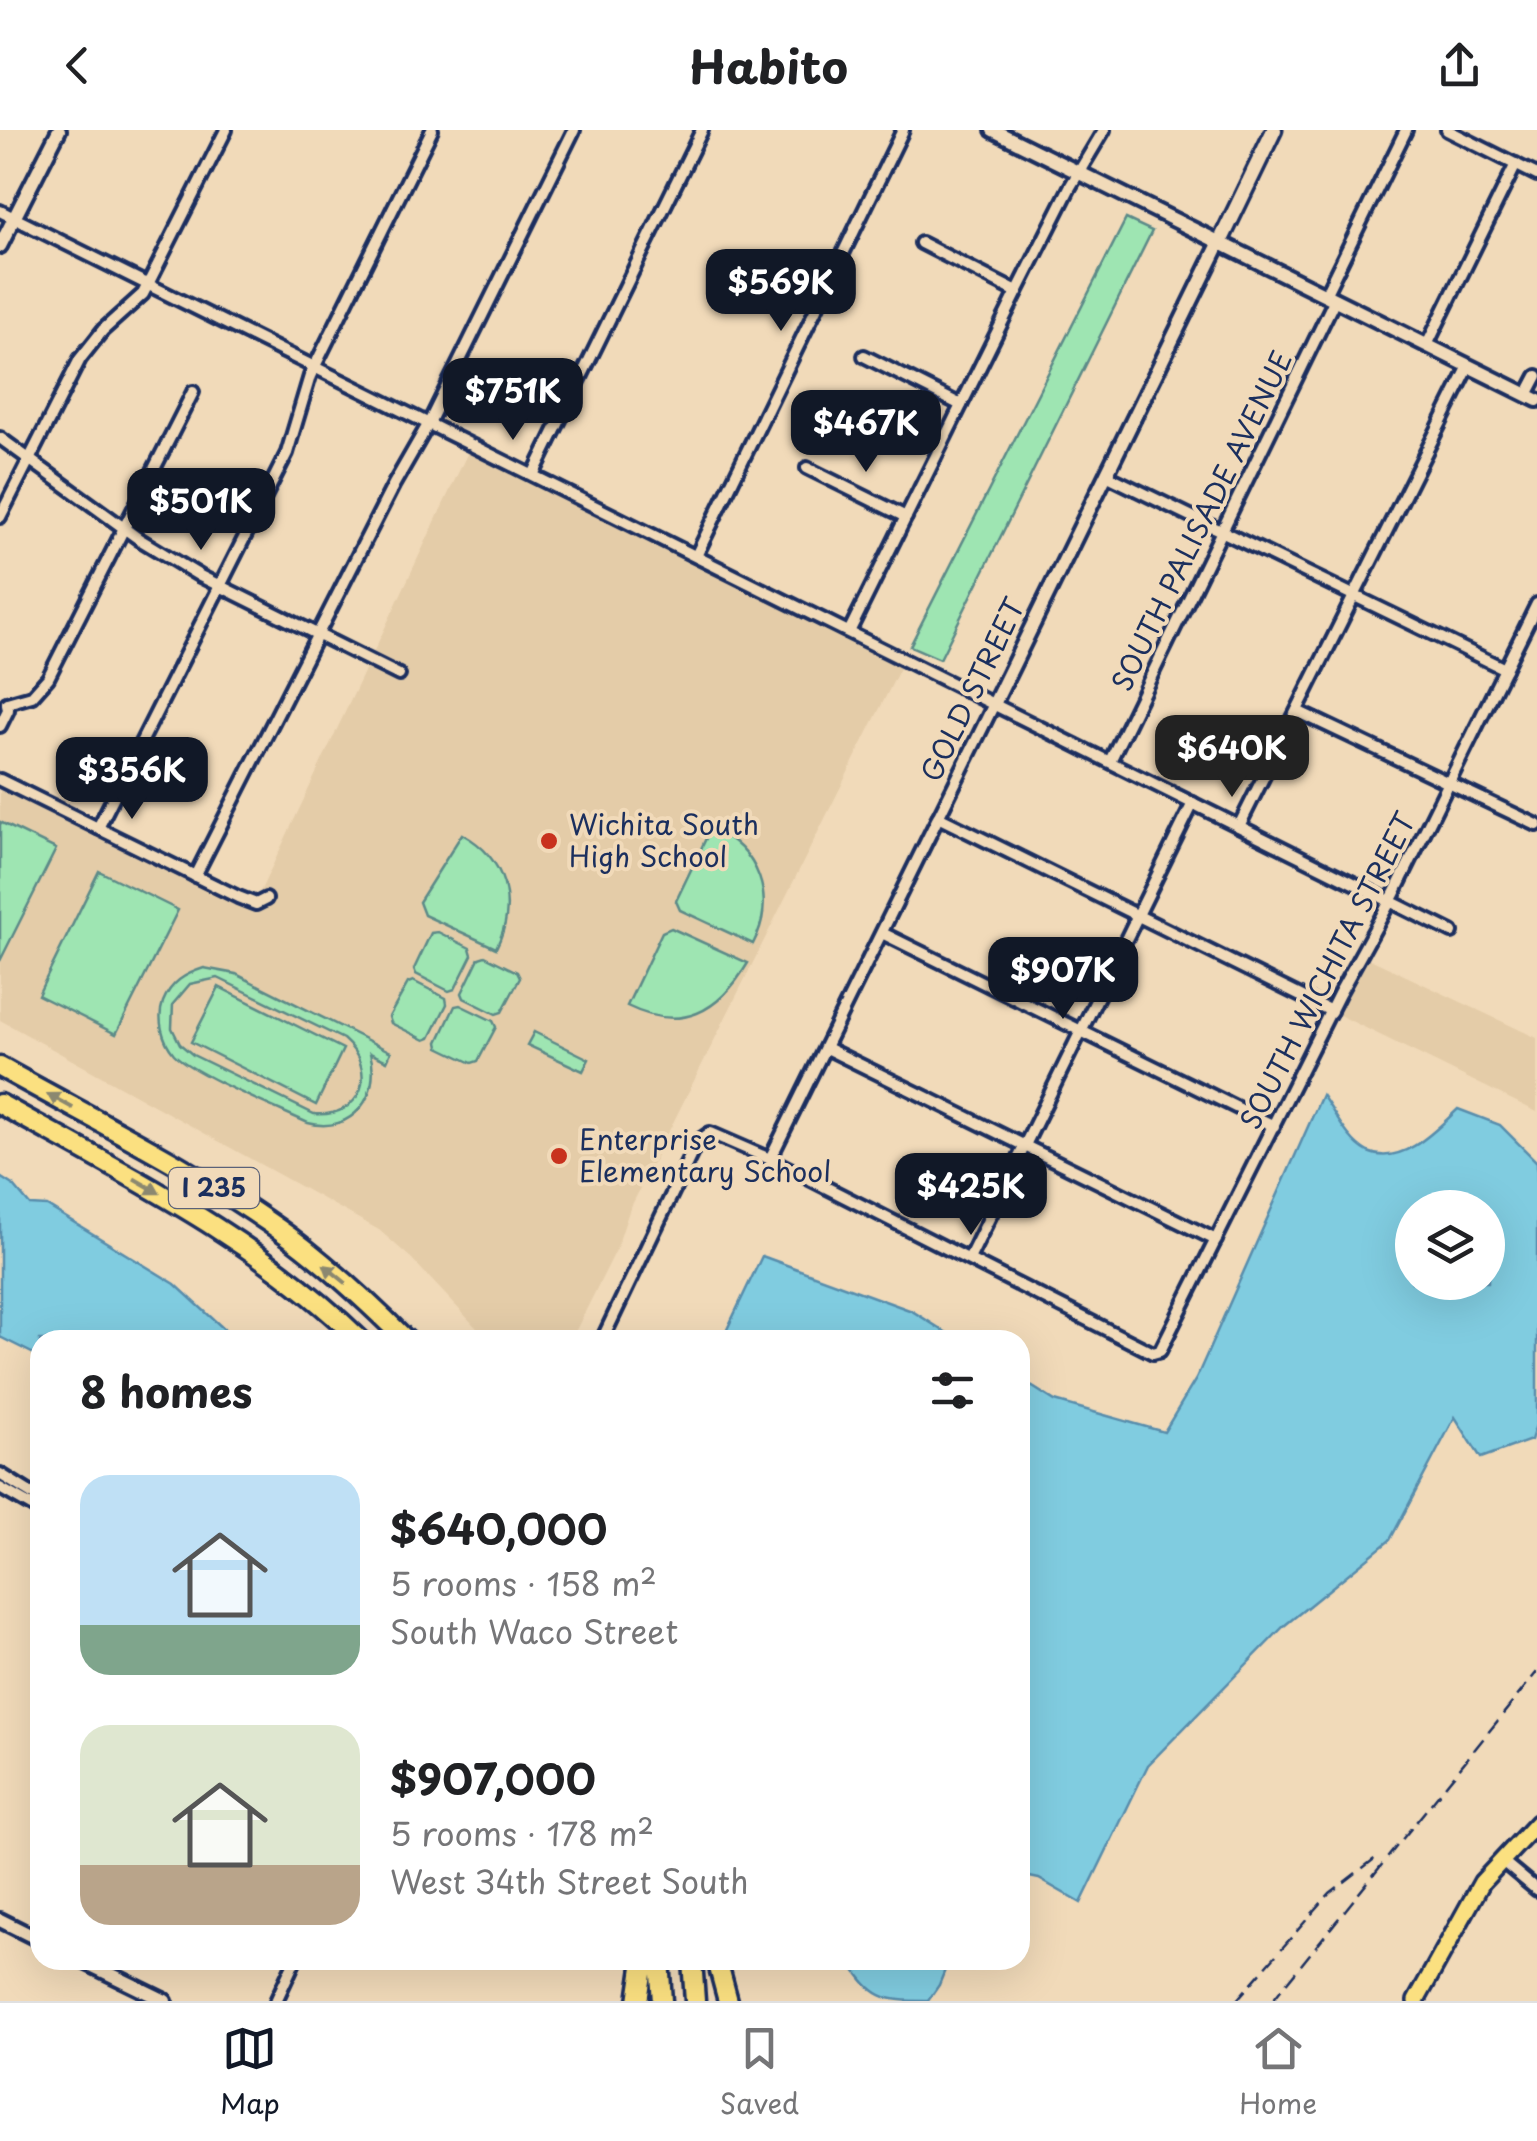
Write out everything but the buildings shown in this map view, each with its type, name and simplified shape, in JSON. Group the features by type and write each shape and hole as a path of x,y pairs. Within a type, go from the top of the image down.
{"highway":[{"name":"I 235","path":"5,1069 161,1156 292,1238 396,1330"},
{"name":"I 235","path":"0,1108 151,1188 235,1240 349,1330"},
{"path":"638,2001 643,1970"},
{"path":"660,1970 662,2001"},
{"path":"693,1970 696,2001"},
{"path":"720,1970 728,2001"}],"main road":[{"path":"1220,242 1274,130"},
{"path":"1416,2001 1478,1888 1537,1823"}],"street":[{"path":"0,246 59,130"},
{"path":"0,517 80,359 143,294 226,130"},
{"path":"98,828 287,452 314,366 432,130"},
{"path":"196,876 394,484 429,423 574,130"},
{"path":"533,475 702,130"},
{"path":"696,556 903,130"},
{"path":"993,130 1532,398 1537,376"},
{"path":"849,632 1017,292 1104,130"},
{"name":"SOUTH PALISADE AVENUE","path":"1110,762 1406,130"},
{"path":"1447,130 1537,175"},
{"path":"1427,346 1516,164"},
{"path":"0,211 1452,932"},
{"name":"GOLD STREET","path":"770,1160 1220,242"},
{"path":"921,243 1017,292"},
{"path":"864,356 961,405"},
{"path":"1240,826 1469,366"},
{"path":"0,726 8,710 4,701 26,699 46,681 193,392"},
{"path":"0,438 124,529 219,586 399,675"},
{"path":"807,468 906,518"},
{"path":"1106,475 1505,669"},
{"name":"SOUTH WICHITA STREET","path":"969,1260 1153,1353 1162,1349 1537,604"},
{"path":"1297,710 1537,825"},
{"path":"0,780 256,904 266,900"},
{"path":"607,1330 670,1194 702,1136 715,1134 969,1260 1193,803"},
{"path":"938,818 1331,1011"},
{"path":"882,933 1274,1126"},
{"path":"826,1048 1216,1240"},
{"path":"0,1474 30,1494"},
{"path":"0,1488 30,1505"},
{"path":"1501,1860 1537,1890"},
{"path":"0,1920 30,1935"},
{"path":"102,1970 165,2001"},
{"path":"276,2001 290,1970"}],"shaded area":[{"name":"Wichita South High School","path":"469,450 902,664 629,1211 616,1250 576,1330 479,1330 379,1230 0,1020 0,786 252,909"},
{"path":"1368,958 1537,1038 1537,1112 1337,1014"}],"green space":[{"path":"1126,219 1152,231 940,659 910,646"},
{"path":"0,822 56,849 0,961"},
{"path":"711,828 741,849 759,877 763,909 753,944 680,910 676,901"},
{"path":"462,834 489,856 504,884 506,915 496,948 424,915 419,902"},
{"path":"99,871 178,910 116,1034 38,995"},
{"path":"671,928 748,963 725,994 711,1005 697,1013 665,1018 627,1006 662,932"},
{"path":"438,932 470,948 472,955 455,989 449,991 416,974 414,969 431,933"},
{"path":"485,956 517,972 520,978 502,1012 496,1014 464,998 462,993 479,958"},
{"path":"204,968 236,974 391,1052 387,1061 370,1053 372,1083 360,1108 338,1123 308,1123 217,1081 174,1054 162,1029 163,1002 174,984","holes":["218,978 343,1039 361,1064 360,1090 344,1108 314,1114 193,1055 180,1044 172,1028 173,1004 190,984"]},
{"path":"413,981 446,998 447,1004 430,1038 425,1040 391,1023 389,1017 408,983"},
{"path":"219,987 343,1049 316,1105 191,1042"},
{"path":"455,1006 493,1021 496,1027 478,1061 472,1063 439,1047"},
{"path":"534,1032 589,1059 583,1071 527,1045"}],"water":[{"path":"1322,1095 1348,1134 1368,1152 1381,1155 1406,1150 1458,1109 1500,1125 1537,1162 1537,1422 1531,1440 1481,1458 1455,1417 1390,1540 1284,1626 1148,1765 1081,1903 1030,1877 1030,1385 1055,1401 1164,1432 1196,1379"},
{"path":"0,1177 30,1205 47,1206 175,1284 225,1330 30,1330 30,1352 0,1337"},
{"path":"762,1256 912,1311 942,1330 727,1330"},
{"path":"855,1970 945,1970 928,2001 889,1998 865,1983"}],"railway":[{"path":"1272,2001 1537,1672"},
{"path":"1236,2001 1330,1893 1377,1857"}],"place":[{"name":"Wichita South High School","path":"549,841"},
{"name":"Enterprise Elementary School","path":"559,1156"}]}
